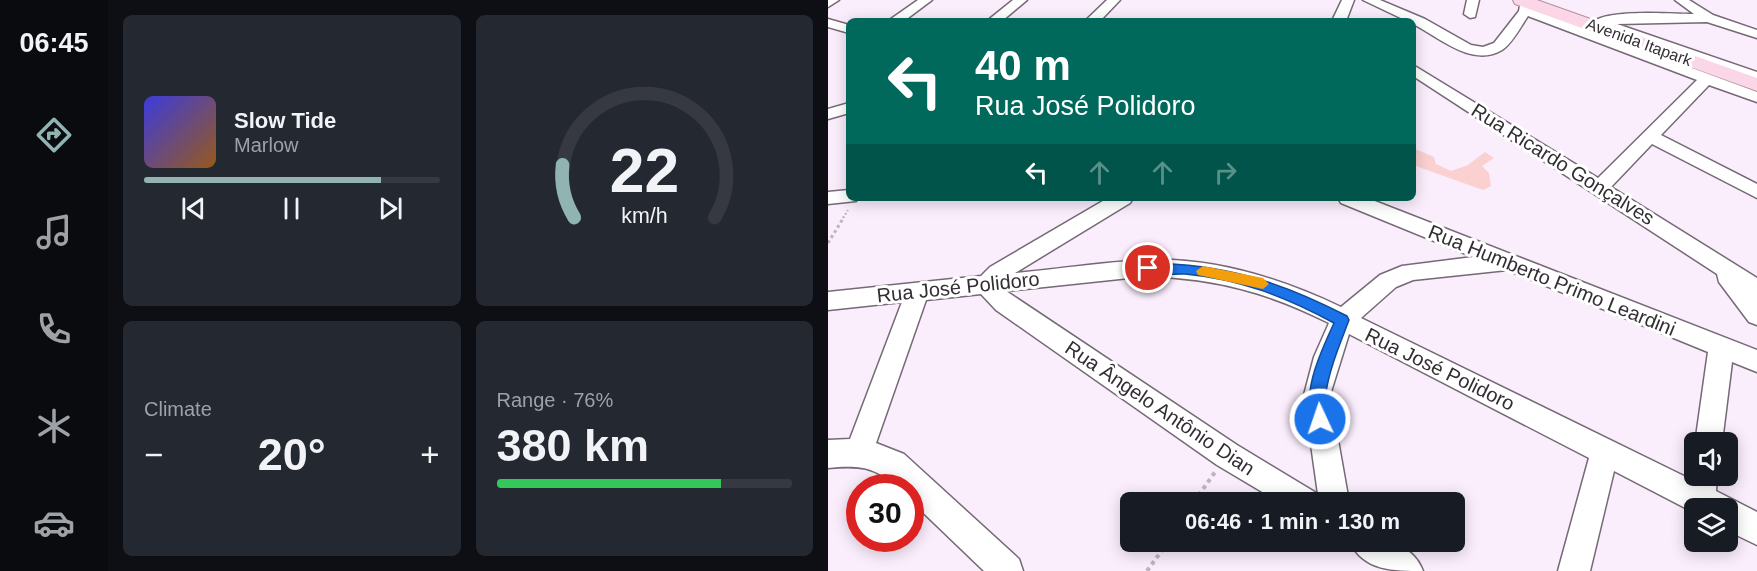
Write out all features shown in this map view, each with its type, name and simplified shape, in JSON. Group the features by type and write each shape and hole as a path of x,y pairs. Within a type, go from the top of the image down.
{"main road":[{"name":"Avenida Itapark","path":"1525,3 1597,23 1757,85"}],"street":[{"path":"828,3 833,0"},
{"path":"899,18 926,0"},
{"path":"998,18 1021,0"},
{"path":"1095,18 1114,0"},
{"path":"1340,18 1348,0"},
{"path":"1369,0 1411,18"},
{"path":"1470,14 1473,0"},
{"path":"1681,0 1708,18 1757,34"},
{"path":"1416,20 1466,48 1484,52 1499,46 1525,3 1757,98"},
{"path":"1597,23 1631,18 1708,18"},
{"path":"828,23 846,28"},
{"path":"1597,23 1757,77"},
{"name":"Rua Ricardo Gonçalves","path":"1416,73 1713,258 1757,289"},
{"path":"1599,188 1706,79"},
{"path":"828,114 846,109"},
{"path":"1651,136 1757,192"},
{"path":"828,198 849,202"},
{"path":"989,283 998,273 1118,201"},
{"name":"Rua Humberto Primo Leardini","path":"1355,201 1757,361"},
{"path":"1015,310 1029,255"},
{"name":"Rua Ricardo Gonçalves","path":"1713,258 1757,315"},
{"path":"1332,492 1317,395 1327,357 1342,320 1388,281 1410,272 1461,265 1512,264"},
{"name":"Rua José Polidoro","path":"828,301 1148,268 1184,269 1227,275 1261,283 1296,296 1605,451 1706,494"},
{"name":"Rua Ângelo Antônio Dian","path":"989,283 990,290 996,297 1227,455 1289,492"},
{"path":"859,452 917,292"},
{"path":"1708,432 1720,348"},
{"path":"1574,571 1605,451"},
{"path":"828,454 859,452 876,455 894,464 1007,571"},
{"path":"1738,519 1757,529"},
{"path":"1380,552 1407,571"}],"path":[{"path":"828,243 849,202"},
{"path":"1201,492 1227,455"},
{"path":"1148,571 1161,552"}],"shaded area":[{"path":"1416,149 1434,157 1436,164 1451,171 1468,165 1485,152 1494,158 1482,166 1489,173 1491,186 1483,190 1416,166"}],"slow traffic":[{"path":"1203,271 1263,284"}],"route":[{"path":"1148,268 1184,269 1261,283 1296,296 1342,320 1327,357 1317,395 1320,419"}]}
